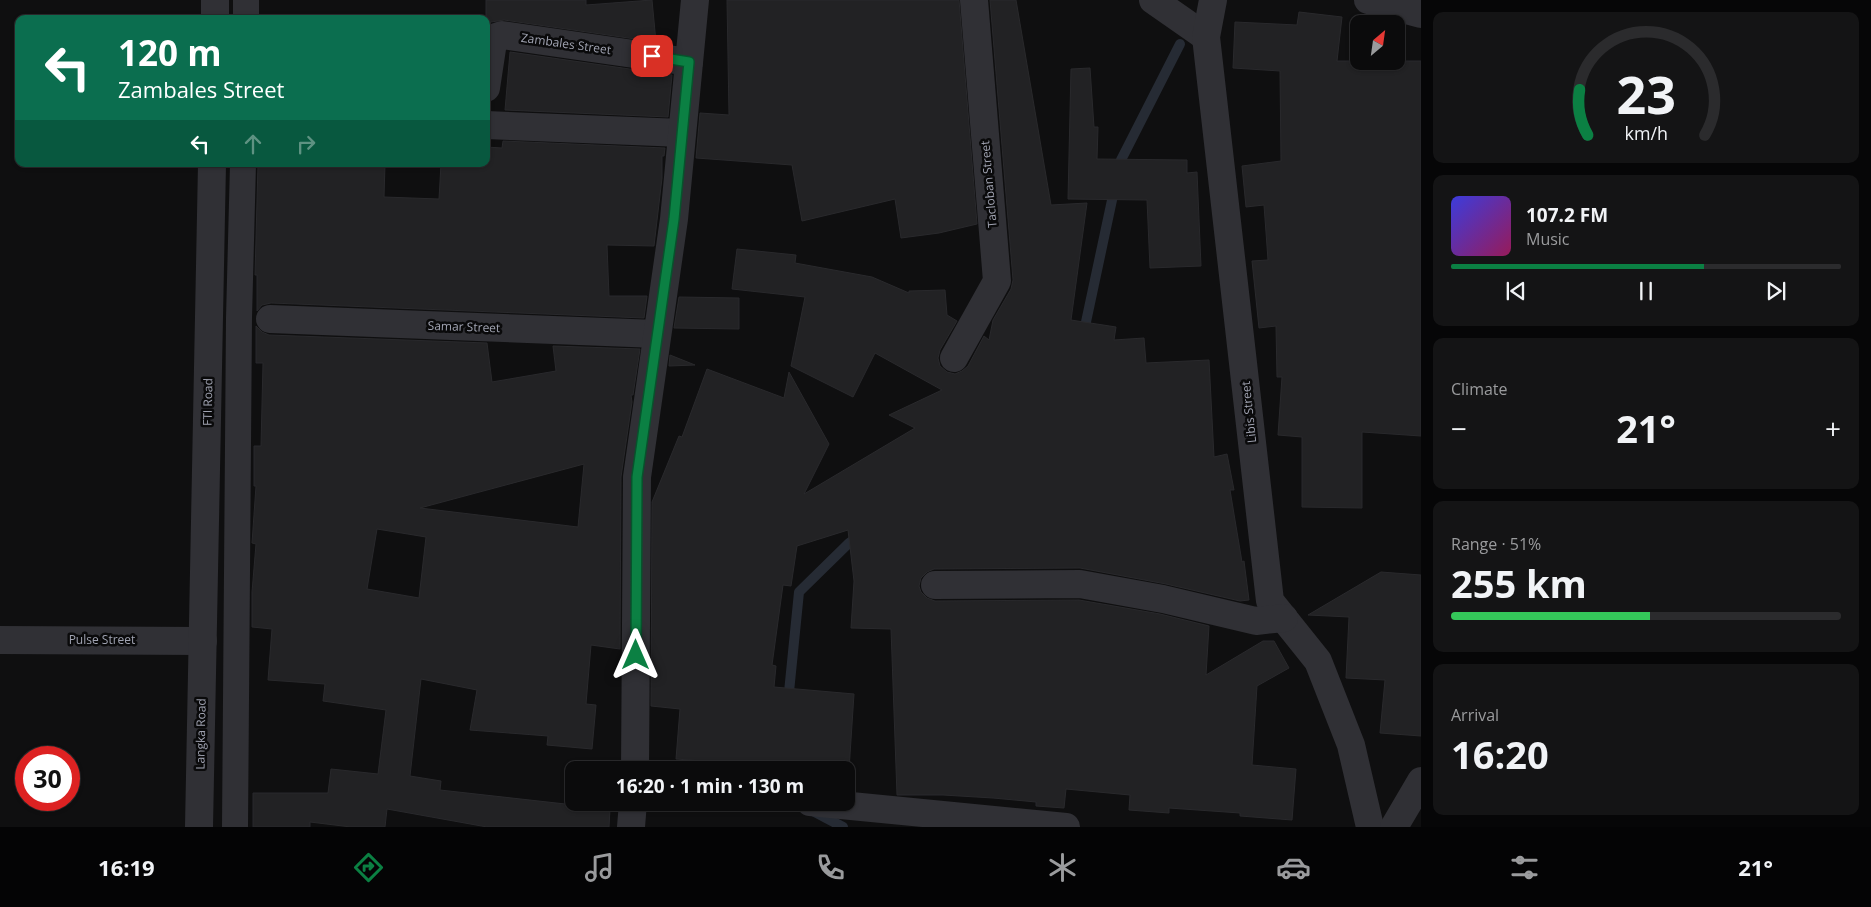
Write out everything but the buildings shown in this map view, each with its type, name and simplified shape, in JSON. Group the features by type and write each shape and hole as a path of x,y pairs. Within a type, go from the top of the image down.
{"street":[{"path":"215,0 215,15"},
{"path":"246,0 246,15"},
{"path":"635,761 637,477 674,219 695,0"},
{"name":"Tacloban Street","path":"954,358 997,280 974,0"},
{"path":"1153,0 1206,37"},
{"name":"Libis Street","path":"1214,0 1206,37 1270,601 1318,661 1351,745 1370,827"},
{"path":"1368,0 1421,14"},
{"name":"Zambales Street","path":"490,62 493,42 496,37 502,35 689,62"},
{"path":"490,125 682,133"},
{"name":"FTI Road","path":"203,640 212,167"},
{"path":"236,827 240,738 239,318 244,167"},
{"name":"Samar Street","path":"270,319 657,334"},
{"path":"935,585 1080,584 1163,599 1256,621 1284,618"},
{"name":"Pulse Street","path":"0,640 203,640"},
{"name":"Langka Road","path":"199,827 203,640"},
{"path":"201,736 223,739 240,738"},
{"path":"1394,827 1421,781"},
{"path":"855,807 1066,827"},
{"path":"631,827 632,811"}],"waterway":[{"path":"1118,172 1121,160 1180,44"},
{"path":"1083,336 1115,186"},
{"path":"788,702 799,592 849,543 859,536"},
{"path":"813,811 843,827"}],"route":[{"path":"636,655 637,477 674,219 689,62 652,56"}]}
